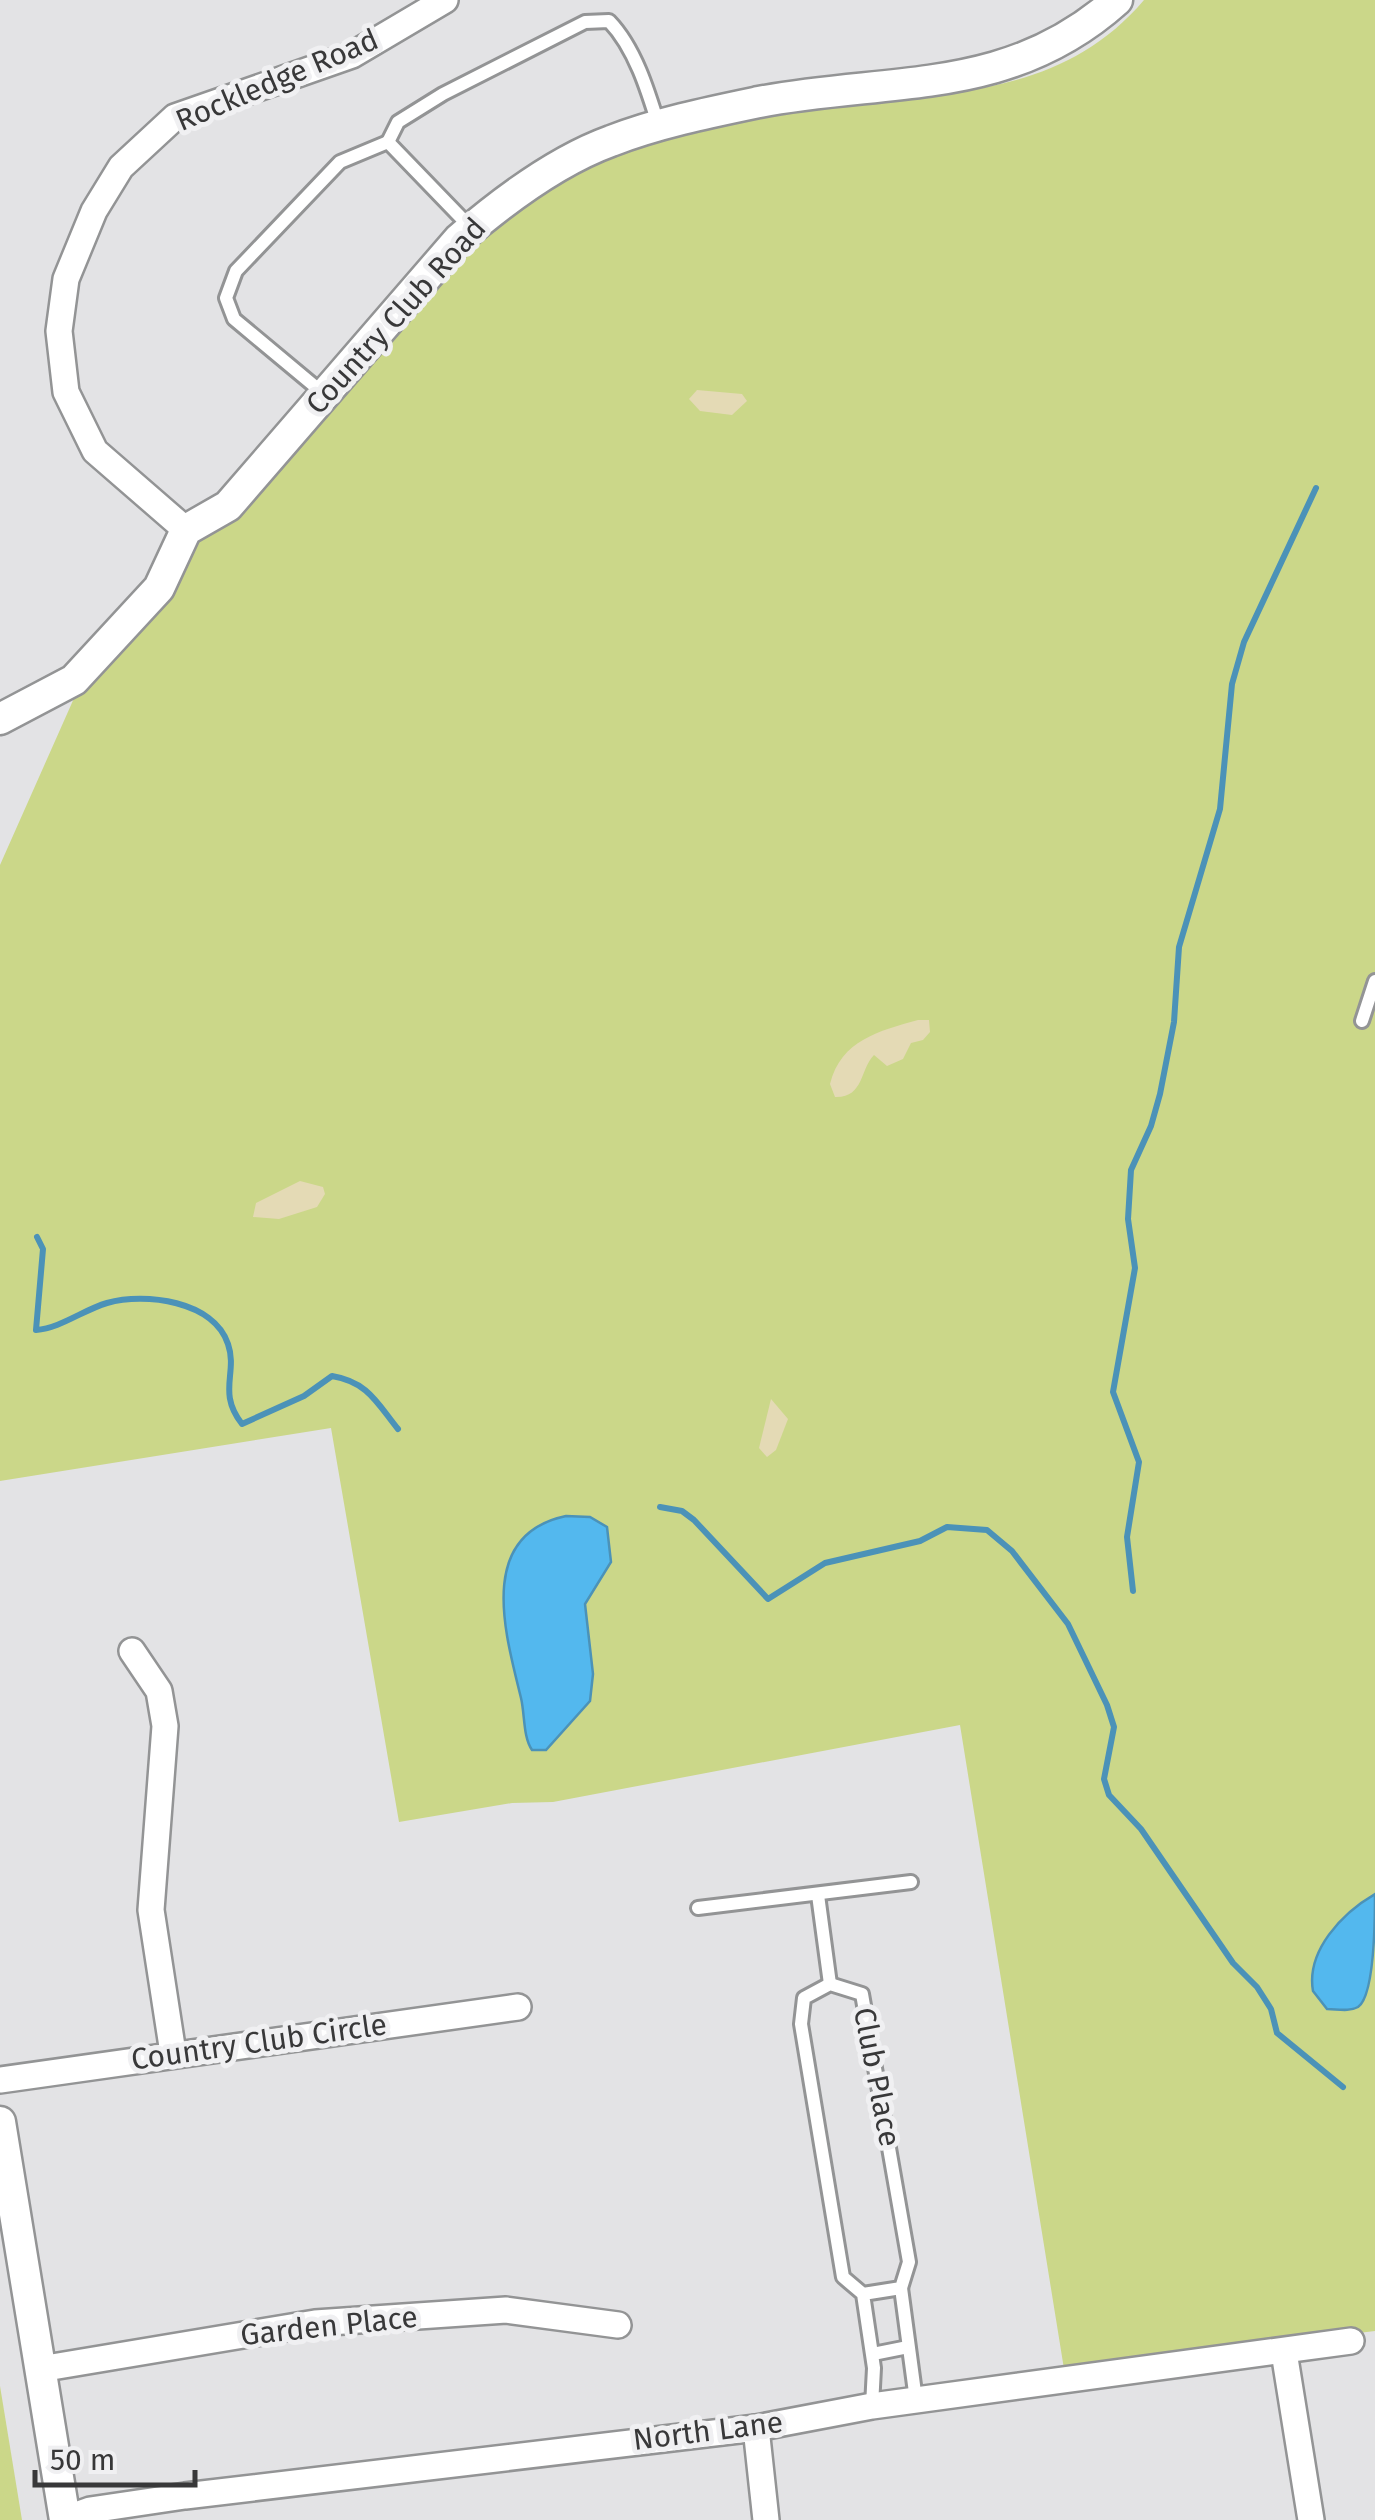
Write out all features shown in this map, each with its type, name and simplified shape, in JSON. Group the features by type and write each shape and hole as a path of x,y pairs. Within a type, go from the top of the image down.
{"street":[{"name":"Rockledge Road","path":"186,530 95,450 66,392 59,331 66,278 94,211 121,167 175,117 352,56 445,0"},
{"name":"Country Club Road","path":"186,530 228,506 471,228 502,201 610,141 761,102 956,80 1010,66 1064,42 1118,0"},
{"path":"0,719 74,680 159,588 186,530"},
{"path":"132,1651 159,1692 164,1726 151,1910 173,2052"},
{"name":"Country Club Circle","path":"0,2080 173,2052 518,2008"},
{"path":"0,2122 65,2520"},
{"name":"Garden Place","path":"40,2369 315,2323 506,2310 618,2325"},
{"name":"North Lane","path":"65,2520 112,2506 204,2493 756,2428 872,2406 1351,2342"},
{"path":"1284,2352 1303,2519"},
{"path":"756,2428 766,2520"}],"lane":[{"path":"324,394 234,319 226,298 227,286 236,271 340,162 388,142 398,122 443,94 585,22 608,20 619,32 647,88 659,128"},
{"path":"388,142 471,228"},
{"path":"1362,1022 1375,981"},
{"path":"698,1908 911,1882"},
{"path":"818,1894 830,1984"},
{"name":"Club Place","path":"872,2406 873,2354 863,2294 843,2278 801,2024 804,1998 830,1984 862,1994 907,2245 909,2262 900,2288 916,2400"},
{"path":"863,2294 900,2288"},
{"path":"873,2354 908,2346"}],"green space":[{"path":"1144,0 1375,0 1375,2331 1064,2369 960,1725 553,1802 512,1803 399,1822 331,1428 0,1481 0,865 79,687 193,536 465,246 498,219 531,196 603,158 719,119 811,104 965,91 1014,80 1061,63 1105,37"},
{"path":"0,2386 22,2520 0,2520"}],"sand":[{"path":"697,390 742,394 747,401 732,415 700,411 689,399"},
{"path":"929,1020 930,1032 923,1040 911,1043 903,1059 887,1066 874,1055 856,1088 835,1097 830,1084 835,1069 852,1047 876,1033"},
{"path":"300,1181 323,1187 325,1194 317,1207 279,1219 253,1217 256,1203"},
{"path":"771,1399 788,1419 776,1450 767,1457 759,1448"}],"water":[{"path":"566,1516 590,1517 607,1527 611,1562 585,1604 593,1674 590,1701 546,1750 532,1750 509,1646 504,1591 508,1566 518,1544 537,1527"},
{"path":"1375,1894 1373,1956 1364,2000 1354,2009 1327,2009 1313,1991 1315,1962 1339,1922"}],"waterway":[{"path":"1133,1591 1127,1537 1139,1462 1113,1392 1135,1268 1128,1219 1131,1170 1160,1094 1174,1022 1179,947 1220,809 1232,684 1244,642 1316,488"},
{"path":"37,1237 43,1249 36,1330 107,1303 140,1299 176,1303 194,1309 220,1329 230,1354 231,1402 242,1424 304,1396 332,1376 363,1389 398,1429"},
{"path":"660,1507 682,1511 694,1520 768,1599 825,1563 920,1541 947,1527 987,1530 1012,1551 1068,1624 1107,1705 1114,1727 1104,1779 1109,1795 1141,1829 1233,1963 1257,1987 1271,2009 1277,2033 1343,2087"}]}
